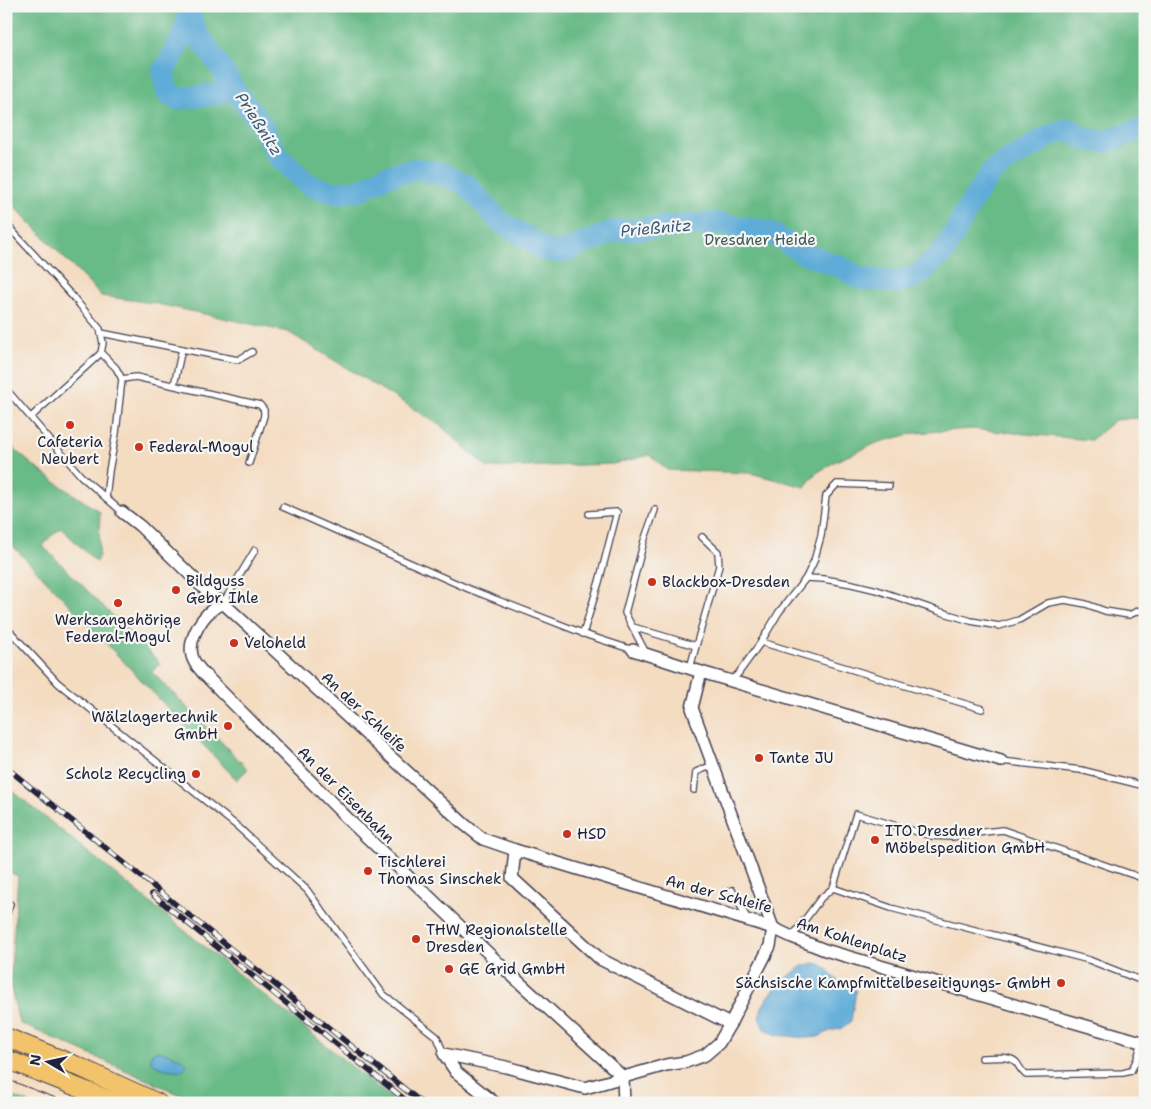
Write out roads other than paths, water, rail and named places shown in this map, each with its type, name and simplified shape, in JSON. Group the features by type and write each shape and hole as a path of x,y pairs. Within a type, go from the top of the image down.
{"main road":[{"path":"6,1037 75,1065 158,1103"},
{"path":"6,1058 117,1103"}],"street":[{"name":"An der Schleife","path":"122,512 140,526 211,595 223,603 464,824 483,839 773,928"},
{"name":"An der Eisenbahn","path":"223,603 212,609 198,626 190,648 193,660 203,673 353,824 508,972 623,1078"},
{"path":"633,650 1001,761"},
{"name":"An der Schleife","path":"701,672 692,708 773,928"},
{"path":"515,850 512,878 600,959 730,1024"},
{"name":"Am Kohlenplatz","path":"623,1078 666,1065 686,1062 705,1055 719,1043 770,946 773,928 792,938 825,950 1143,1043"},
{"path":"444,1054 506,1067 585,1088 623,1078 624,1103"},
{"path":"444,1054 456,1072 495,1103"}],"lane":[{"path":"6,224 73,297 100,330 103,343 101,354 31,417"},
{"path":"101,333 238,360 252,352"},
{"path":"174,385 182,349"},
{"path":"101,354 116,368 122,380 116,433 108,470 106,498"},
{"path":"122,380 136,376 260,405 264,410 264,416 249,463"},
{"path":"6,389 81,476 122,512"},
{"path":"730,680 738,674 761,642 779,612 806,578 814,561 821,536 826,496 837,484 889,486"},
{"path":"283,507 468,589 583,634 633,650"},
{"path":"647,655 625,613 644,541 655,510"},
{"path":"583,634 617,512 589,514"},
{"path":"690,668 719,566 718,552 702,537"},
{"path":"223,603 255,550"},
{"path":"806,578 824,579 877,590 938,612 999,626 1019,620 1048,603 1066,600 1086,604 1105,611 1129,615 1145,608"},
{"path":"6,627 58,683 237,826 307,890 383,994 438,1038 444,1054"},
{"path":"633,627 696,646"},
{"path":"761,642 982,709"},
{"path":"1001,761 1081,770 1145,786"},
{"path":"694,790 696,772 713,765"},
{"path":"792,938 821,898 833,888 856,814 931,836 952,837 1003,830 1145,879"},
{"path":"833,888 891,908 1089,960 1145,982"},
{"path":"732,890 748,920"},
{"path":"6,902 10,904 6,916"},
{"path":"982,1058 1010,1058 1026,1075 1123,1073 1131,1071 1143,1043"}],"water":[{"path":"814,963 823,966 835,979 844,984 851,985 856,991 851,1021 843,1028 830,1031 818,1037 807,1038 777,1035 764,1029 759,1018 762,1007 769,996 779,984 802,966"},
{"path":"156,1051 177,1057 187,1064 183,1070 161,1068 151,1061 151,1055"}],"waterway":[{"name":"Prießnitz","path":"187,6 195,30 235,91 261,124 277,155 309,185 336,193 360,190 386,176 416,169 441,173 467,185 500,222 525,236 544,250 563,252 614,231 716,223 769,232 803,253 841,267 861,279 898,282 916,276 943,253 972,201 991,173 1008,160 1047,137 1063,130 1072,130 1083,139 1105,142 1145,128"},
{"path":"189,10 184,34 163,73 167,91 176,99 217,94 229,90 235,91"}],"tram line":[{"path":"6,1079 69,1103"}],"railway":[{"path":"6,767 422,1103"},
{"path":"152,894 409,1103"}],"place":[{"name":"Cafeteria Neubert","path":"70,425"},
{"name":"Federal-Mogul","path":"139,447"},
{"name":"Blackbox-Dresden","path":"652,582"},
{"name":"Bildguss Gebr. Ihle","path":"176,590"},
{"name":"Werksangehörige Federal-Mogul","path":"118,603"},
{"name":"Veloheld","path":"234,643"},
{"name":"Wälzlagertechnik GmbH","path":"228,726"},
{"name":"Tante JU","path":"759,758"},
{"name":"Scholz Recycling","path":"196,774"},
{"name":"HSD","path":"567,834"},
{"name":"ITO Dresdner Möbelspedition GmbH","path":"875,840"},
{"name":"Tischlerei Thomas Sinschek","path":"368,871"},
{"name":"THW Regionalstelle Dresden","path":"416,939"},
{"name":"GE Grid GmbH","path":"449,969"},
{"name":"Sächsische Kampfmittelbeseitigungs- GmbH","path":"1061,983"}],"park label":[{"name":"Dresdner Heide","path":"760,240"}]}
